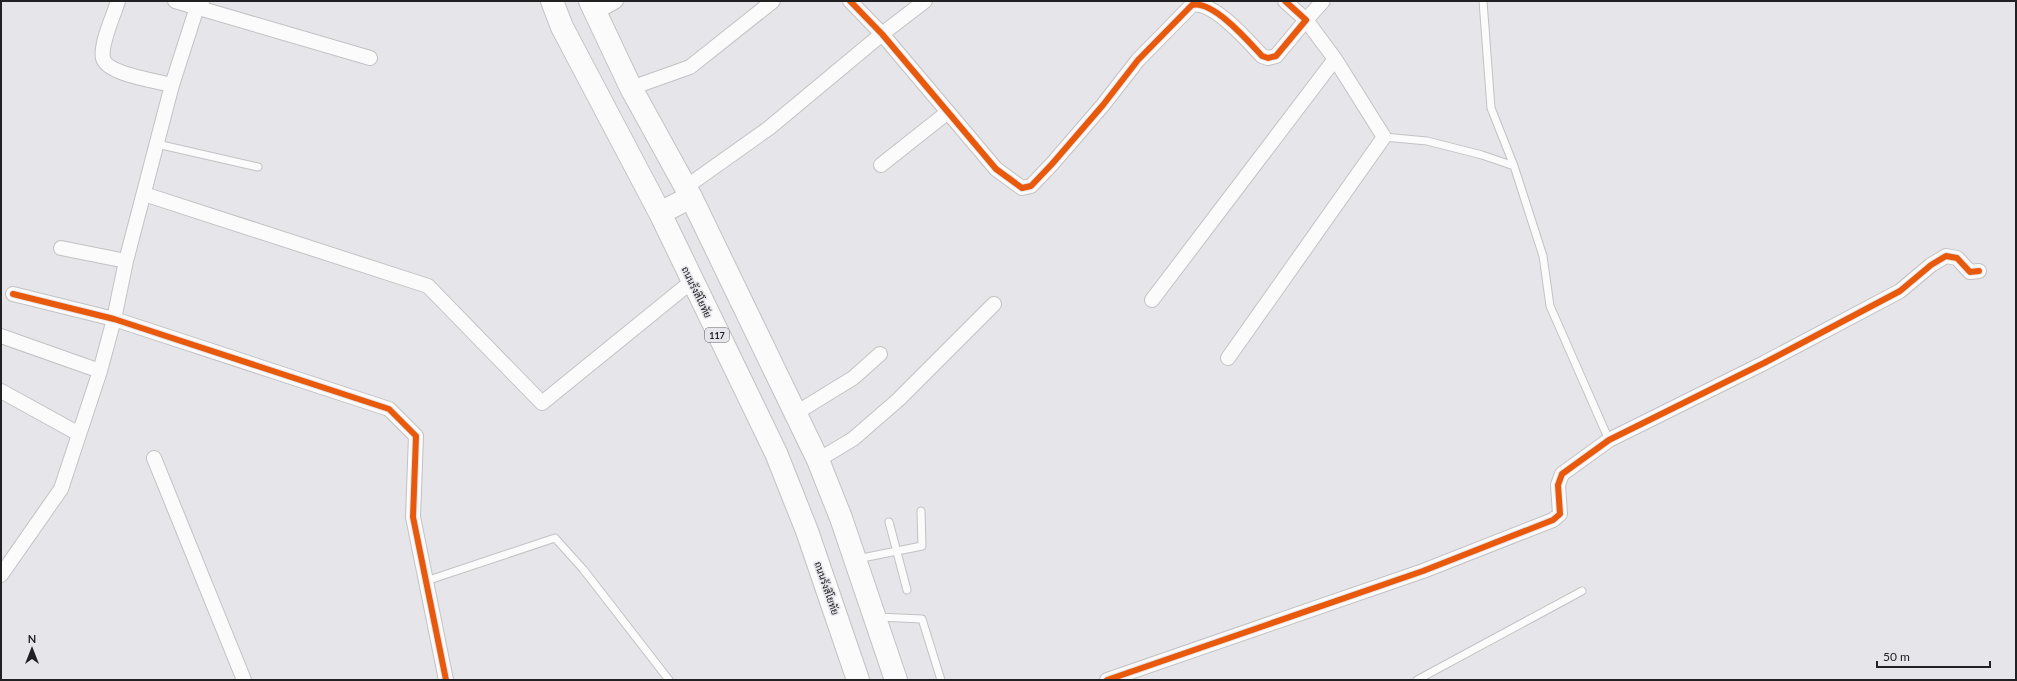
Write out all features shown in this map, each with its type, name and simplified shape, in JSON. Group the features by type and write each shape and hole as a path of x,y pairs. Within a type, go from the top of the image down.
{"main road":[{"name":"ถนนรังสิโยทัย","path":"552,1 562,27 660,213 691,282 776,453 807,531 858,680"},
{"path":"592,7 631,88 689,192 818,460 855,560 896,680"},
{"path":"660,213 689,192"}],"street":[{"path":"118,1 103,47 105,63 113,70 172,85"},
{"path":"175,1 200,4 370,58"},
{"path":"592,7 616,1"},
{"path":"631,88 690,67 773,1"},
{"path":"850,1 882,34 996,169 1022,188 1031,186 1052,164 1103,105 1138,60 1192,5 1196,3 1207,5 1228,21 1262,56 1268,58 1276,56 1323,1"},
{"path":"689,192 882,34 925,1"},
{"path":"1228,358 1384,137 1336,59 1306,20 1285,1"},
{"path":"1,575 61,489 100,371 114,319 126,261 172,85 200,4"},
{"path":"1152,300 1336,59"},
{"path":"881,165 948,112"},
{"path":"144,194 428,286 542,403 691,282"},
{"path":"61,248 126,261"},
{"path":"1107,680 1416,573 1553,520 1558,516 1560,511 1558,485 1562,474 1609,440 1758,366 1900,290 1931,265 1946,256 1957,258 1967,271 1973,273 1979,271"},
{"path":"13,294 114,319 389,409 416,436 413,516 446,680"},
{"path":"818,460 853,439 898,400 994,304"},
{"path":"1,336 100,371"},
{"path":"796,413 853,378 880,354"},
{"path":"1,391 79,434"},
{"path":"154,458 244,680"}],"lane":[{"path":"1483,1 1491,108 1514,166 1543,256 1550,306 1609,440"},
{"path":"1384,137 1427,141 1482,155 1514,166"},
{"path":"157,144 258,167"},
{"path":"855,560 922,546 921,511"},
{"path":"889,522 907,590"},
{"path":"426,582 555,538 583,569 669,680"},
{"path":"1417,680 1582,591"},
{"path":"874,616 922,619 941,680"}],"cycle path":[{"path":"850,1 882,34 996,169 1022,188 1031,186 1052,164 1103,105 1138,60 1192,5 1200,5 1220,15 1230,23 1262,56 1268,58 1276,56 1306,20 1285,1"},
{"path":"1107,680 1423,571 1553,520 1560,514 1558,485 1562,474 1609,440 1764,363 1900,291 1931,265 1946,256 1957,258 1970,272 1979,271"},
{"path":"13,294 114,319 389,409 416,436 413,517 446,680"}]}
